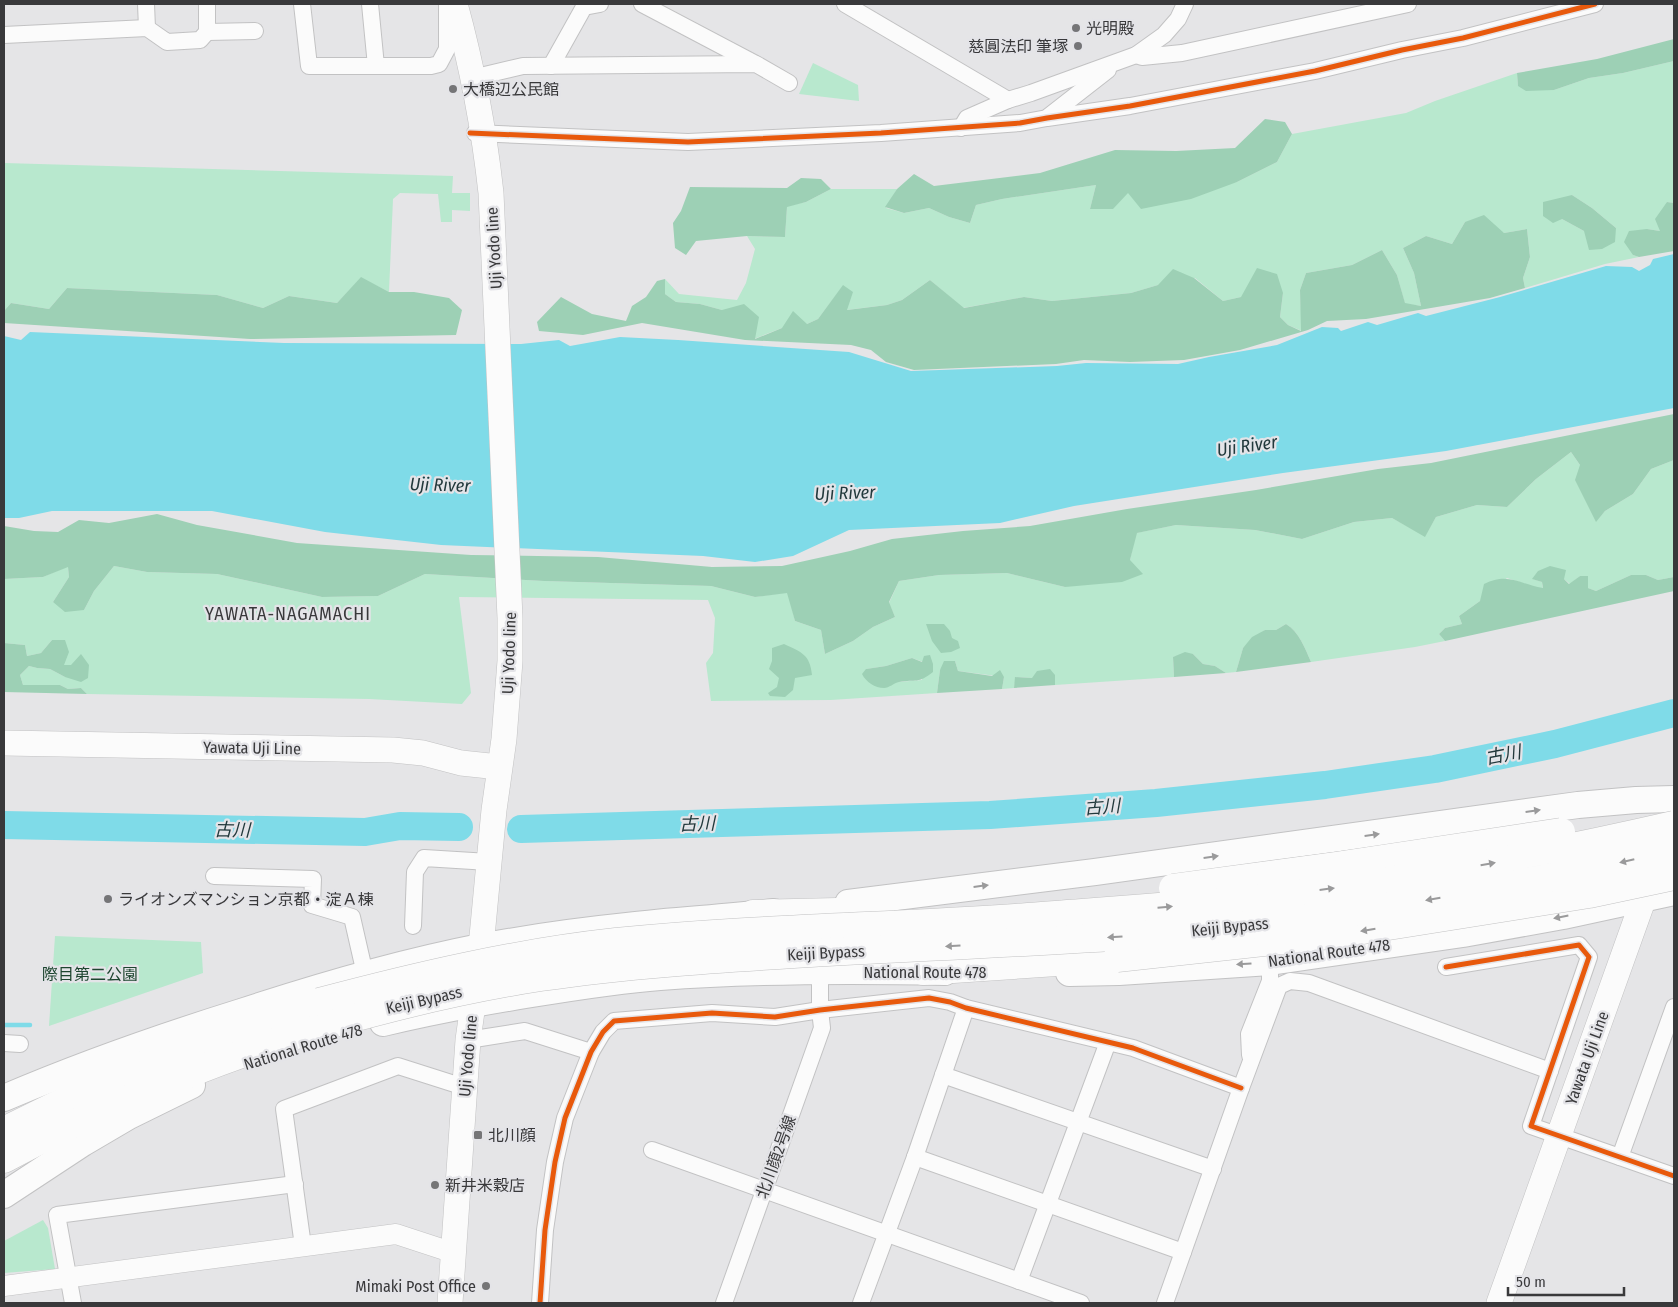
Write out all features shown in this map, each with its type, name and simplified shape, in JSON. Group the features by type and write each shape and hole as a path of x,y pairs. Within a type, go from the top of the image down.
{"highway":[{"path":"4,1098 76,1069 207,1022 365,974 481,947 627,926 753,914 1105,871 1578,805 1674,799"},
{"path":"753,914 880,911 1104,895 1182,887 1644,820 1674,819"},
{"name":"Keiji Bypass","path":"16,1160 73,1123 134,1095 262,1045 383,985 458,968 614,942 694,935 1022,918 1262,898 1381,882 1492,863 1601,842 1674,825"},
{"name":"Keiji Bypass","path":"4,1131 61,1102 177,1051 254,1023 324,1013 392,1007 467,990 542,977 620,967 779,955 1146,935 1267,923 1386,907 1504,887 1605,867 1674,850"},
{"path":"923,971 1117,958 1338,934 1580,896 1674,876"},
{"name":"National Route 478","path":"4,1195 83,1143 183,1088 248,1063 324,1038 473,1004 571,988 659,977 820,971 1120,972 1270,962 1463,934 1563,916 1674,892"},
{"path":"4,1111 80,1076 207,1022"},
{"path":"4,1177 16,1160 183,1088"}],"main road":[{"name":"Uji Yodo line","path":"450,1303 468,1040 481,947 499,768 504,739 510,661 509,576 491,193 480,139 472,78 455,4"},
{"name":"Yawata Uji Line","path":"4,743 393,750 423,753 461,763 499,768"},
{"name":"Yawata Uji Line","path":"1499,1303 1674,812"}],"street":[{"path":"146,4 148,28"},
{"path":"4,35 148,28 167,42 200,40 207,32 207,4"},
{"path":"302,4 309,66 431,66 439,64 447,49 447,4"},
{"path":"370,4 376,66"},
{"path":"551,66 584,7 600,4"},
{"path":"642,4 789,83"},
{"path":"845,4 1008,100"},
{"path":"961,128 967,118 1008,100 1136,55 1164,35 1178,19 1185,4"},
{"path":"1136,55 1142,57 1182,53 1408,4"},
{"path":"480,139 688,142 880,133 1020,123 1130,106 1315,71 1402,50 1463,38 1596,4"},
{"path":"207,32 255,31"},
{"path":"1047,118 1120,61"},
{"path":"472,78 523,66 756,64"},
{"path":"413,926 415,872 424,858 489,862"},
{"path":"214,876 313,879 312,905 352,917 365,974"},
{"path":"1446,967 1579,945 1589,957 1531,1126 1674,1176"},
{"path":"1250,1065 1249,1034 1270,981 1270,962"},
{"name":"北川顔2号線","path":"724,1303 822,1028 820,971"},
{"path":"1165,1303 1241,1088 1280,986 1290,981 1309,983 1550,1070"},
{"path":"540,1303 544,1230 565,1118 591,1052 603,1032 614,1021 712,1013 775,1017 929,998 1133,1048 1241,1088"},
{"path":"860,1303 915,1157 966,1008"},
{"path":"1620,1157 1674,1008"},
{"path":"468,1040 525,1031 591,1052"},
{"path":"1020,1281 1108,1042"},
{"path":"4,1043 20,1044"},
{"path":"303,1246 284,1109 398,1066 464,1087"},
{"path":"943,1075 1213,1168"},
{"path":"652,1150 1081,1303"},
{"path":"915,1157 1183,1252"},
{"path":"73,1303 57,1215 295,1184"},
{"path":"4,1286 396,1234 454,1253"}],"green space":[{"path":"1674,39 1674,61 1623,73 1589,78 1554,90 1526,91 1518,86 1517,73 1597,59"},
{"path":"1674,61 1674,203 1667,202 1660,231 1647,229 1633,255 1639,257 1605,264 1525,288 1523,278 1530,257 1527,229 1504,233 1465,222 1452,244 1426,236 1403,248 1414,273 1421,306 1405,304 1397,275 1382,250 1352,265 1306,273 1300,290 1302,331 1288,325 1280,317 1283,293 1241,297 1223,301 1195,278 1158,285 1131,293 1052,301 1024,297 963,308 930,280 902,300 887,305 846,310 843,286 818,319 807,324 782,328 754,339 722,310 700,304 676,302 665,294 665,279 679,294 737,300 746,283 755,249 747,236 785,237 787,206 806,202 831,189 897,189 886,208 904,213 929,208 949,217 970,223 976,205 1002,199 1096,185 1090,209 1128,192 1237,182 1277,162 1292,134 1406,113 1517,73 1518,86 1554,90 1589,78 1623,73","holes":["1572,195 1592,208 1616,228 1584,231 1562,219"]},
{"path":"813,63 858,85 859,101 799,94"},
{"path":"1265,119 1285,122 1292,134 1277,162 1237,182 1191,199 1141,209 1128,193 1113,209 1090,209 1096,185 1002,199 976,205 970,223 949,217 929,208 904,213 885,207 897,189 914,174 934,186 1040,173 1115,150 1176,151 1235,148"},
{"path":"4,163 453,176 452,193 470,193 470,211 452,210 452,222 441,222 438,194 400,193 393,199 389,292 361,278 337,303 289,296 263,308 217,295 67,288 49,309 11,303 4,311"},
{"path":"801,178 821,179 831,189 806,202 787,207 785,237 747,236 696,241 686,255 675,248 673,223 681,211 690,187 787,188"},
{"path":"1572,195 1592,208 1616,228 1615,242 1602,249 1589,250 1584,231 1562,219 1553,223 1543,216 1543,202"},
{"path":"1667,202 1674,203 1674,251 1639,257 1633,255 1624,242 1629,231 1647,229 1660,231 1655,219"},
{"path":"1484,215 1504,233 1527,229 1530,257 1523,278 1525,288 1490,298 1366,319 1327,321 1308,330 1240,350 1184,360 1130,362 1084,360 1056,364 914,370 886,362 871,350 851,345 745,340 642,323 583,335 539,331 537,322 561,297 592,314 626,321 632,306 646,297 657,281 665,279 665,294 676,302 700,304 722,310 744,304 759,317 755,339 782,328 793,311 807,324 818,319 843,285 853,292 847,310 887,305 902,300 930,280 964,308 1024,297 1052,301 1131,293 1158,285 1173,269 1194,278 1223,301 1241,297 1257,268 1277,274 1283,293 1280,317 1288,325 1301,331 1300,290 1306,273 1352,265 1382,250 1397,275 1405,303 1421,306 1414,273 1403,248 1426,236 1452,244 1465,222"},
{"path":"361,277 389,292 414,292 449,298 462,310 456,335 250,339 4,323 4,311 11,303 49,309 67,288 217,295 263,308 289,296 337,303"},
{"path":"1674,414 1674,460 1651,469 1633,494 1605,511 1596,522 1575,480 1580,465 1571,452 1536,479 1507,507 1477,505 1436,517 1425,537 1392,518 1354,522 1302,539 1255,530 1176,525 1137,533 1130,560 1143,574 1122,582 1065,587 1007,573 939,575 899,581 889,602 895,617 873,627 853,641 825,654 821,630 795,621 787,593 755,597 711,586 544,581 425,574 378,596 322,597 217,574 147,572 114,566 94,591 84,610 65,612 53,602 69,577 68,567 43,577 4,579 4,526 34,531 58,532 79,520 109,523 157,514 197,525 297,543 471,555 598,557 712,567 782,566 850,551 892,539 1030,526 1378,469 1431,463"},
{"path":"1571,452 1580,465 1596,521 1605,511 1633,494 1651,469 1674,460 1674,577 1658,580 1646,575 1631,575 1596,591 1588,588 1580,576 1570,584 1564,579 1533,579 1542,582 1543,589 1507,578 1459,616 1462,624 1445,628 1439,634 1445,641 1415,647 1311,662 1298,636 1286,624 1276,630 1265,630 1243,648 1236,672 1226,673 1215,666 1203,664 1193,654 1173,657 1174,677 1055,685 1055,675 1032,678 1016,677 1014,688 1002,689 1004,677 958,671 955,661 940,670 937,693 831,700 711,701 706,663 713,653 715,618 708,600 459,597 471,693 462,704 369,699 87,694 81,688 68,689 60,685 23,685 20,675 29,666 50,669 65,677 71,665 63,666 52,640 41,653 27,656 25,645 4,643 4,579 43,577 68,566 69,577 53,602 84,610 94,591 114,566 147,572 217,574 322,597 378,596 425,574 544,581 711,586 755,597 788,592 795,621 821,630 825,654 853,641 873,627 895,617 889,603 899,581 939,575 1007,573 1065,587 1130,560 1136,533 1176,525 1255,530 1302,539 1354,522 1392,518 1425,536 1436,517 1477,505 1507,507 1536,479","holes":["912,658 923,662 922,680 898,682 866,669 886,666"]},
{"path":"1550,566 1566,570 1564,579 1569,584 1580,576 1588,576 1588,588 1596,591 1631,575 1646,575 1658,580 1674,577 1674,591 1445,641 1439,634 1445,628 1462,624 1459,616 1480,601 1484,584 1507,579 1543,588 1542,582 1532,579 1538,571"},
{"path":"926,624 944,624 950,631 952,638 958,641 960,648 951,652 941,653 932,641"},
{"path":"1286,624 1298,636 1311,662 1236,672 1243,648 1252,637 1265,630 1276,630"},
{"path":"52,640 65,640 69,652 64,665 71,665 81,654 89,665 88,678 81,682 65,677 50,669 29,666 20,675 23,685 60,685 68,689 81,688 87,694 4,692 4,643 25,645 27,656 41,653"},
{"path":"784,644 807,658 812,675 795,678 793,690 785,697 770,696 768,693 777,687 779,678 769,669 772,661 772,648"},
{"path":"1185,652 1193,654 1203,664 1215,666 1226,673 1174,677 1173,657"},
{"path":"930,655 933,672 920,680 899,682 881,688 871,684 862,674 866,669 886,666 912,658 922,662 924,656"},
{"path":"944,661 955,661 958,671 992,676 1000,670 1004,677 1002,689 937,693 940,670"},
{"path":"1050,669 1055,675 1055,685 1014,688 1015,677 1032,678 1037,671"},
{"name":"際目第二公園","path":"55,936 201,942 203,973 49,1026"},
{"path":"43,1220 48,1228 55,1269 4,1273 4,1241"}],"water":[{"name":"Uji River","path":"1674,254 1674,408 1446,451 1283,473 1074,506 1000,523 849,530 793,556 755,562 703,556 441,545 325,532 212,511 52,511 19,518 4,518 4,336 21,340 30,332 284,343 521,344 559,340 570,346 620,337 849,352 911,371 1057,366 1086,363 1178,364 1277,345 1322,327 1338,328 1341,331 1368,322 1377,325 1418,313 1426,316 1606,266 1632,267 1639,271 1650,265 1653,259"}],"waterway":[{"name":"古川","path":"521,829 990,815 1156,803 1325,785 1435,769 1555,744 1674,713"},
{"name":"古川","path":"4,825 365,832 400,826 459,827"},
{"path":"4,1025 30,1025"}],"cycle path":[{"path":"470,133 688,142 881,133 1020,123 1130,106 1315,71 1402,50 1463,38 1595,4"},
{"path":"1446,967 1579,945 1589,957 1531,1126 1674,1176"},
{"path":"540,1303 545,1230 555,1162 565,1118 591,1052 603,1032 614,1021 712,1013 775,1017 929,998 1133,1048 1241,1088"}],"place":[{"name":"光明殿","path":"1076,28"},
{"name":"慈圓法印 筆塚","path":"1078,46"},
{"name":"大橋辺公民館","path":"453,89"},
{"name":"ライオンズマンション京都・淀Ａ棟","path":"108,899"},
{"name":"北川顔","path":"478,1135"},
{"name":"新井米穀店","path":"435,1185"},
{"name":"Mimaki Post Office","path":"486,1286"}],"district":[{"name":"YAWATA-NAGAMACHI","path":"288,614"}]}
